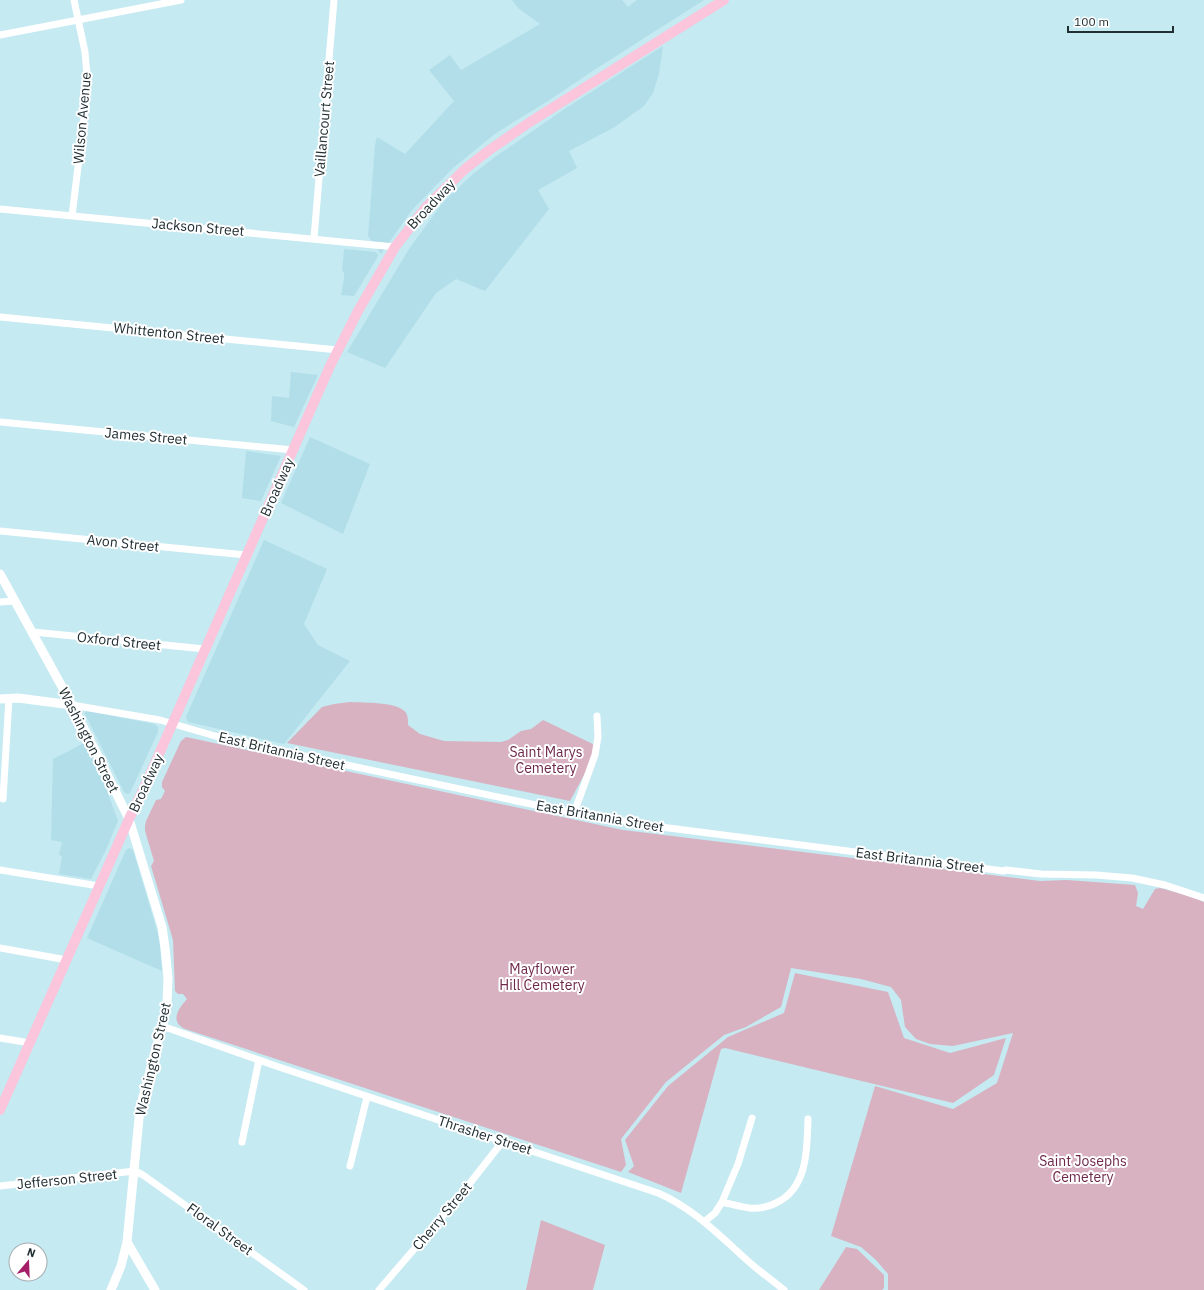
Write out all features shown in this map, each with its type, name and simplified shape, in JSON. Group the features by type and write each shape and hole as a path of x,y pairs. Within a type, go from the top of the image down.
{"main road":[{"name":"Broadway","path":"0,1110 338,350 362,303 395,247 416,218 431,202 465,169 488,150 724,0"}],"street":[{"name":"Wilson Avenue","path":"72,216 87,84 85,52 74,0"},
{"path":"0,35 181,0"},
{"name":"Vaillancourt Street","path":"314,238 334,0"},
{"name":"Jackson Street","path":"0,209 314,238 395,247"},
{"name":"Whittenton Street","path":"0,317 338,350"},
{"name":"James Street","path":"0,422 293,450"},
{"name":"Avon Street","path":"0,531 246,555"},
{"name":"Washington Street","path":"0,574 72,704 129,819 162,927 167,962 168,985 166,1004 162,1026 140,1108 127,1242 121,1266 111,1290"},
{"path":"0,602 16,601"},
{"name":"Oxford Street","path":"33,632 205,649"},
{"path":"4,698 4,799"},
{"name":"East Britannia Street","path":"4,698 72,704 160,720 216,736 290,753 574,813 661,827 1004,871 1132,878 1166,885 1204,898"},
{"path":"574,813 595,755 598,736 597,716"},
{"path":"0,870 99,886"},
{"path":"0,948 67,960"},
{"name":"Thrasher Street","path":"162,1026 367,1097 658,1192 673,1200 704,1222 750,1263 784,1290"},
{"path":"0,1038 30,1042"},
{"path":"242,1142 259,1060"},
{"path":"350,1166 367,1097"},
{"path":"704,1222 715,1213 722,1202 738,1164 752,1118"},
{"path":"722,1202 748,1208 764,1207 780,1201 792,1192 800,1179 804,1164 808,1142 808,1119"},
{"name":"Cherry Street","path":"379,1290 459,1197 502,1141"},
{"name":"Jefferson Street","path":"0,1186 135,1171"},
{"name":"Floral Street","path":"135,1171 143,1174 304,1290"},
{"path":"127,1242 155,1290"}],"shaded area":[{"path":"512,0 622,0 628,7 637,0 704,0 496,133 453,168 412,210 381,254 368,236 375,145 377,137 405,154 454,101 429,70 450,55 461,70 540,24 518,8"},
{"path":"663,46 659,74 653,93 644,106 613,128 569,151 577,168 538,190 549,209 485,291 456,279 436,293 385,368 347,352 409,249 444,201 473,174 495,157 566,108"},
{"path":"344,249 376,252 378,255 354,296 341,295 344,279 344,272 342,271"},
{"path":"291,372 318,375 294,427 271,421 272,396 289,398"},
{"path":"310,437 370,464 343,534 281,503"},
{"path":"246,451 281,456 261,501 242,498"},
{"path":"264,540 327,569 304,624 318,645 350,661 284,744 188,722 186,717"},
{"path":"88,711 154,724 158,727 158,732 130,793 127,794 124,792 85,714 85,712"},
{"path":"84,743 104,782 118,821 105,852 91,879 59,874 62,856 59,855 62,842 51,840 53,759"},
{"path":"129,848 133,850 158,934 162,971 87,938 126,850"}],"green space":[{"name":"Saint Marys Cemetery","path":"350,702 382,704 398,707 404,710 407,715 408,725 420,734 444,741 501,742 508,740 521,731 531,729 543,720 595,745 590,764 570,801 287,743 322,707"},
{"name":"Mayflower Hill Cemetery","path":"186,737 623,830 1040,881 1067,880 1135,885 1138,893 1136,906 1143,909 1155,889 1160,888 1193,897 1204,902 1204,1290 888,1290 888,1274 876,1260 861,1247 831,1236 875,1086 953,1109 997,1083 1013,1033 953,1046 930,1044 916,1039 905,1027 901,1000 891,987 861,979 791,968 781,1007 746,1027 724,1035 666,1082 621,1139 626,1165 621,1172 185,1029 180,1026 176,1018 181,1006 187,999 183,994 178,994 175,991 173,940 151,866 154,861 145,831 145,826 156,800 161,799 165,791 162,787 162,782 181,741"},
{"path":"795,973 888,992 904,1038 950,1053 1006,1038 994,1075 953,1103 725,1048 721,1049 681,1193 628,1172 634,1166 625,1140 668,1086 728,1037 784,1013"},
{"path":"541,1220 605,1245 593,1290 526,1290"},
{"path":"846,1247 857,1249 884,1275 884,1288 882,1290 819,1290"}],"park label":[{"name":"Saint Josephs Cemetery","path":"1083,1170"}]}
